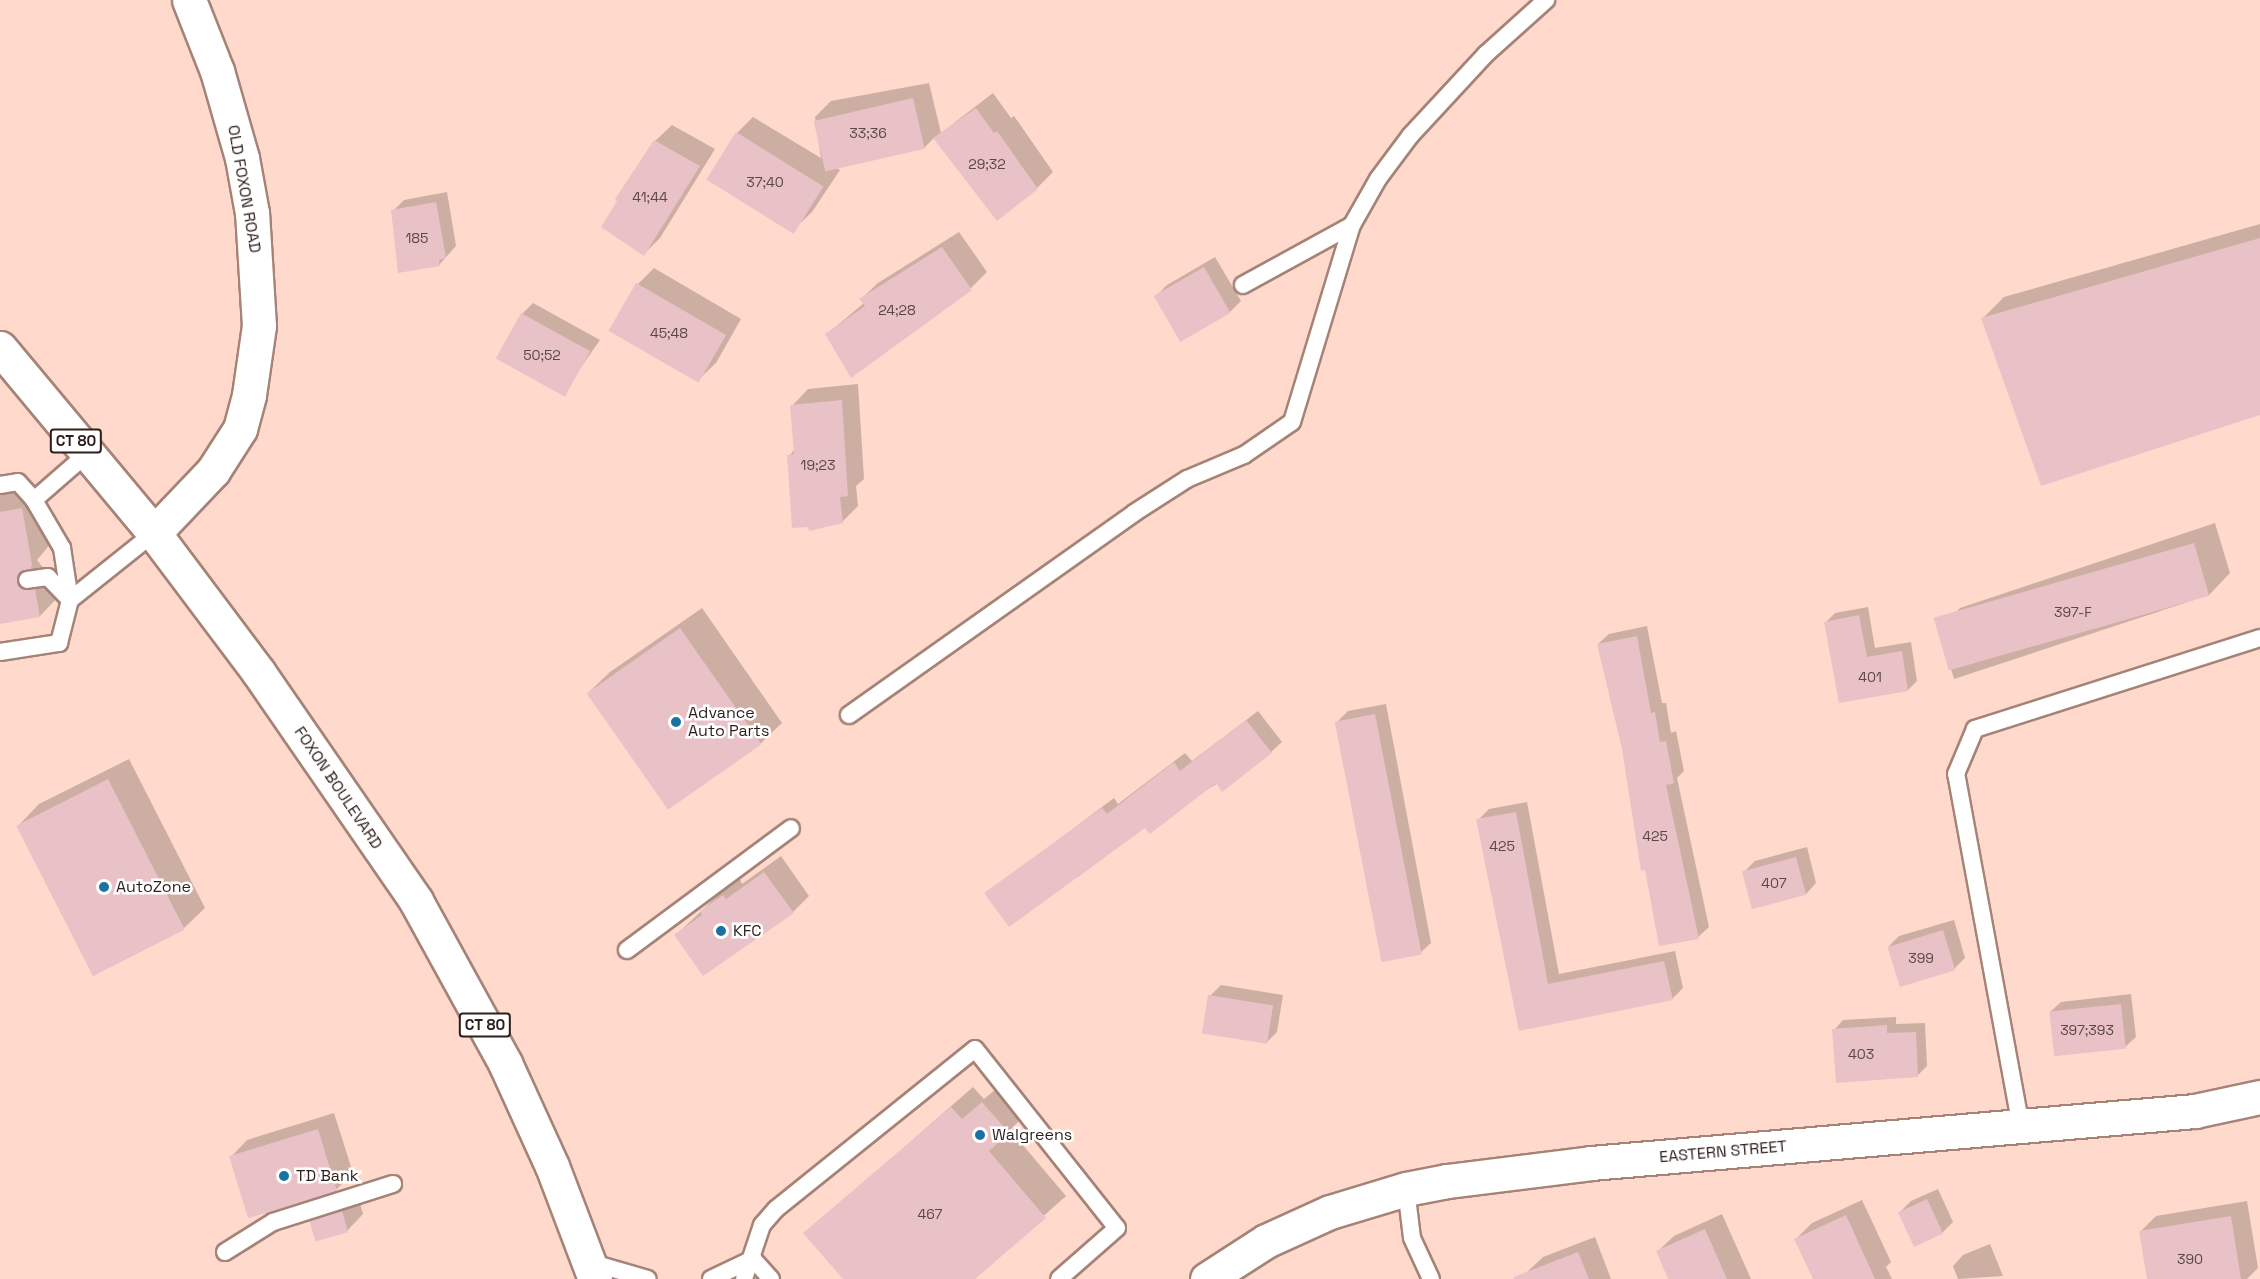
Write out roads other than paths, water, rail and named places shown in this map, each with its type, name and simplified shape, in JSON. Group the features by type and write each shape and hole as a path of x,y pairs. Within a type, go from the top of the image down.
{"street":[{"name":"OLD FOXON ROAD","path":"154,533 213,471 240,429 249,395 259,326 253,223 242,158 217,71 189,0"},
{"name":"FOXON BOULEVARD","path":"0,348 154,533 259,673 422,912 505,1063 552,1166 592,1270"},
{"name":"EASTERN STREET","path":"1207,1279 1266,1241 1330,1212 1406,1188 1591,1163 2195,1111 2260,1097"}],"lane":[{"path":"849,715 1134,513 1187,479 1244,455 1292,422 1352,225 1378,179 1410,136 1486,54 1546,0"},
{"path":"1243,285 1352,225"},
{"path":"34,500 87,454"},
{"path":"0,485 18,482 34,500 62,548 70,600 59,643 0,652"},
{"path":"70,600 154,533"},
{"path":"27,580 48,577 70,600"},
{"path":"2021,1126 1956,774 1975,729 2260,638"},
{"path":"627,950 791,828"},
{"path":"744,1279 753,1259 762,1226 776,1209 975,1049 1117,1228 1059,1279"},
{"path":"225,1252 273,1222 393,1184"},
{"path":"1406,1188 1412,1238 1431,1279"},
{"path":"711,1279 753,1259"},
{"path":"753,1259 771,1279"},
{"path":"592,1270 648,1279"}],"place":[{"name":"Advance Auto Parts","path":"676,722"},
{"name":"AutoZone","path":"104,887"},
{"name":"KFC","path":"721,931"},
{"name":"Walgreens","path":"980,1135"},
{"name":"TD Bank","path":"284,1176"}]}
